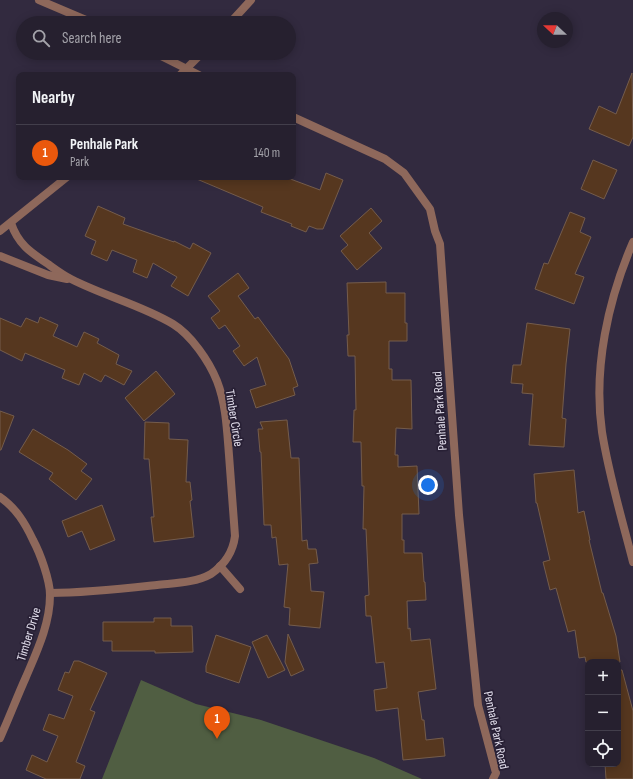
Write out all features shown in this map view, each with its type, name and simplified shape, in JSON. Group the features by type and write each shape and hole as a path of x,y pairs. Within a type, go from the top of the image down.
{"street":[{"path":"39,0 77,16"},
{"path":"236,16 251,0"},
{"path":"165,60 184,72 195,60"},
{"name":"Penhale Park Road","path":"296,118 385,159 404,173 430,209 435,231 440,244 459,515 477,697 496,773 493,779"},
{"path":"0,231 63,180"},
{"name":"Timber Circle","path":"11,223 15,234 23,246 70,279 152,313 174,325 192,341 212,370 224,406 226,419 235,536 234,547 220,566 211,574 190,581 88,592 50,593"},
{"path":"633,242 617,281 610,307 603,347 600,412 607,456 633,562"},
{"name":"Timber Circle","path":"0,256 48,275 70,279"},
{"name":"Timber Drive","path":"0,497 14,509 23,521 38,548 50,593 49,611 37,650 0,738"},
{"path":"220,566 240,589"}],"green space":[{"path":"141,680 196,704 261,720 374,758 422,779 102,779"}],"building":[{"path":"632,73 633,137 629,146 589,129 599,106 616,114"},
{"path":"593,160 617,170 604,199 581,189"},
{"path":"326,173 343,180 323,229 317,229 309,226 306,232 291,226 292,224 261,212 263,207 199,180 293,180 320,190"},
{"path":"98,206 125,218 123,224 174,241 190,249 193,243 211,253 188,296 171,286 177,277 153,263 147,278 133,272 137,260 112,250 107,261 91,254 96,241 85,236"},
{"path":"371,208 382,221 369,233 382,248 357,270 341,251 348,245 340,236"},
{"path":"570,212 585,218 580,232 591,237 575,274 584,277 574,304 535,289 544,263 548,264"},
{"path":"238,273 249,288 238,296 255,319 258,317 289,359 298,386 293,388 295,395 256,408 250,390 266,385 257,357 244,366 233,351 240,346 225,325 219,329 211,318 220,311 208,296"},
{"path":"386,282 386,293 405,293 405,323 407,323 407,341 389,341 389,369 392,369 392,380 411,380 412,429 396,428 395,455 398,455 398,467 417,466 419,514 402,514 402,540 404,540 404,553 422,553 425,582 426,600 407,601 408,629 410,628 411,641 430,639 436,689 418,692 422,720 424,720 426,740 443,738 445,756 403,760 398,708 376,711 374,690 387,688 384,662 376,663 371,616 366,616 365,596 369,595 366,529 363,529 364,486 362,486 361,442 353,442 354,410 356,410 355,356 348,356 347,335 349,335 347,283"},
{"path":"40,317 58,325 53,336 77,347 84,332 99,339 97,343 119,355 116,364 132,371 124,385 105,375 101,382 84,373 79,385 62,378 65,370 25,353 22,361 0,350 0,318 21,327 26,318 38,323"},
{"path":"527,323 570,329 562,418 566,419 564,447 529,445 533,394 522,393 523,384 511,383 513,365 521,365"},
{"path":"156,371 175,394 144,421 125,398"},
{"path":"0,411 14,416 1,450 0,450"},
{"path":"287,420 291,458 299,458 302,541 307,540 308,549 316,549 318,563 309,564 311,591 324,592 320,628 289,625 290,608 284,607 288,564 279,565 276,537 272,538 271,525 264,525 261,452 258,429 263,429 260,422"},
{"path":"145,422 169,423 169,439 188,440 186,482 190,482 192,500 190,501 194,537 154,542 151,517 154,517 149,459 144,459"},
{"path":"33,429 68,450 87,464 81,471 92,479 76,500 49,479 53,473 19,452"},
{"path":"574,470 578,513 584,511 589,540 602,593 616,636 620,659 579,658 575,630 568,632 556,588 550,590 543,562 550,560 536,503 534,474"},
{"path":"102,505 115,540 90,550 82,531 68,537 62,521"},
{"path":"154,618 171,618 171,626 192,626 193,652 155,653 155,651 112,651 112,641 103,641 103,622 154,622"},
{"path":"288,634 304,670 291,676 285,662"},
{"path":"216,635 251,647 239,683 206,672 206,666"},
{"path":"267,635 285,670 268,678 252,642"},
{"path":"74,661 79,661 107,673 90,710 95,712 76,762 85,766 80,779 46,779 26,770 32,755 47,762 58,736 43,730 49,714 64,719 73,696 58,690 65,672 69,673"},
{"path":"622,670 633,711 633,779 606,779 605,767 621,767"}],"place":[{"name":"Penhale Park","path":"217,739"}]}
